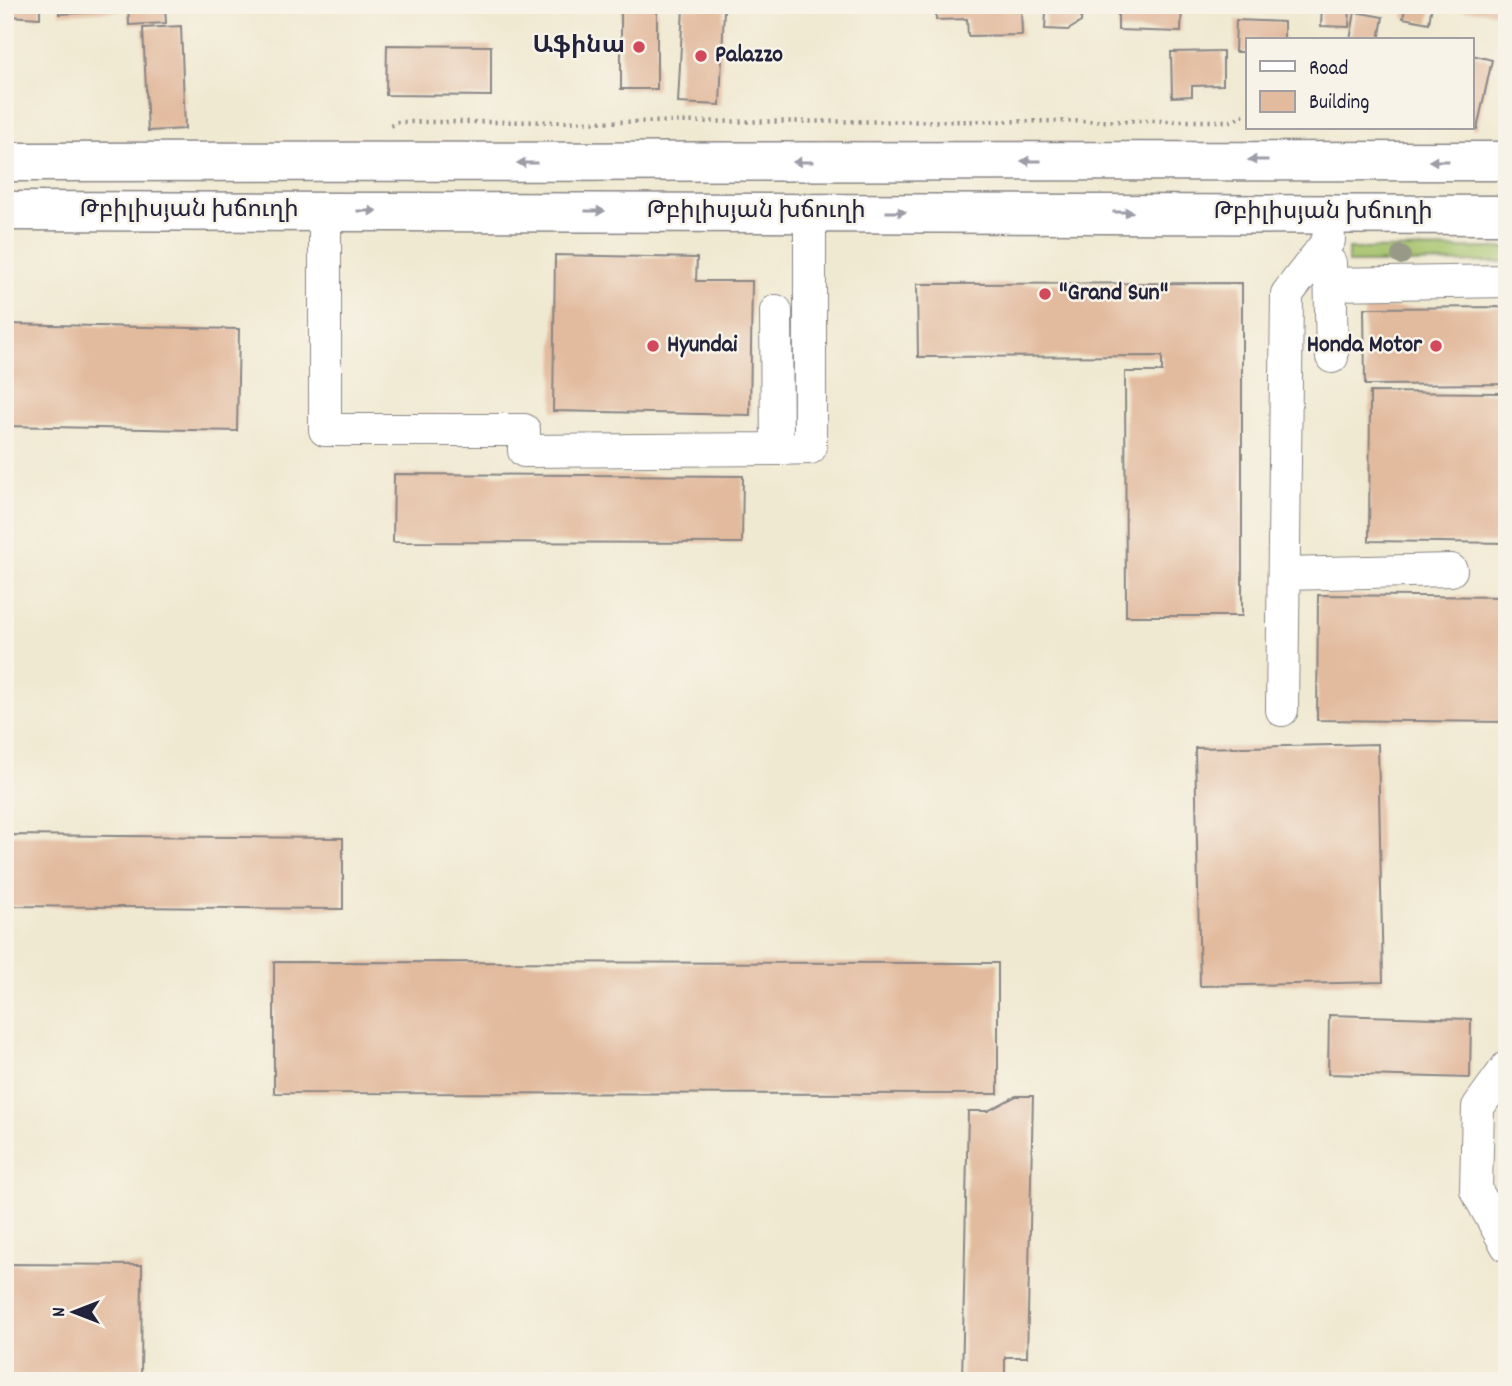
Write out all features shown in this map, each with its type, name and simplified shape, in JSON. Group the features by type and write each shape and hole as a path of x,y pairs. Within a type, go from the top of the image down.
{"main road":[{"path":"1327,160 1328,226"},
{"name":"Թբիլիսյան խճուղի","path":"5,162 1507,161"},
{"name":"Թբիլիսյան խճուղի","path":"5,211 810,212 1328,226 1507,215"}],"lane":[{"path":"325,211 325,429 524,430 524,451 810,448 810,212"},
{"path":"1328,226 1332,357"},
{"path":"1282,709 1287,294 1328,226"},
{"path":"1330,284 1507,281"},
{"path":"776,311 777,449"},
{"path":"1284,573 1451,570"},
{"path":"1507,1067 1478,1107 1476,1190 1507,1246"}],"green space":[{"path":"1507,248 1507,262 1348,263 1348,249"}],"building":[{"path":"8,5 40,5 40,18 8,16"},
{"path":"59,5 122,5 123,11 59,14"},
{"path":"128,5 165,5 166,23 129,25"},
{"name":"Աֆինա","path":"621,5 657,5 657,89 621,89"},
{"path":"936,5 1021,5 1022,35 968,36 967,19 936,20"},
{"path":"1032,5 1082,5 1081,22 1068,30 1045,29 1046,12 1032,11"},
{"path":"1118,5 1182,5 1181,32 1118,30"},
{"path":"1322,5 1350,5 1349,27 1321,26"},
{"path":"1406,5 1432,5 1429,23 1403,18"},
{"path":"1462,5 1507,5 1507,13 1461,10"},
{"name":"Palazzo","path":"683,7 724,9 720,105 678,103"},
{"path":"1355,12 1383,17 1379,38 1350,38"},
{"path":"1236,20 1284,22 1284,38 1246,38 1246,52 1235,52"},
{"path":"181,26 185,129 148,131 143,28"},
{"path":"387,45 491,46 491,96 386,95"},
{"path":"1223,51 1223,85 1192,86 1192,96 1172,97 1171,52"},
{"path":"1474,56 1492,60 1477,129 1474,128"},
{"name":"Hyundai","path":"555,255 697,258 696,281 752,281 750,415 553,411"},
{"path":"1242,283 1242,616 1126,616 1125,372 1162,372 1162,356 918,357 917,284"},
{"name":"Honda Motor","path":"1507,307 1507,384 1365,385 1364,308"},
{"path":"5,324 239,329 237,431 5,426"},
{"path":"1370,392 1507,393 1507,543 1369,541"},
{"path":"394,474 743,476 742,543 393,542"},
{"path":"1318,595 1507,597 1507,722 1317,720"},
{"path":"1378,744 1383,982 1200,986 1195,748"},
{"path":"5,835 343,838 343,909 5,906"},
{"path":"274,962 998,963 998,1094 274,1093"},
{"path":"1329,1015 1471,1019 1470,1078 1328,1074"},
{"path":"1016,1096 1033,1096 1027,1357 1005,1357 1005,1381 962,1381 968,1111 988,1111"},
{"path":"5,1264 142,1265 141,1381 5,1381"}],"place":[{"name":"Աֆինա","path":"639,47"},
{"name":"Palazzo","path":"701,56"},
{"name":"\"Grand Sun\"","path":"1045,294"},
{"name":"Hyundai","path":"653,346"},
{"name":"Honda Motor","path":"1436,346"}]}
